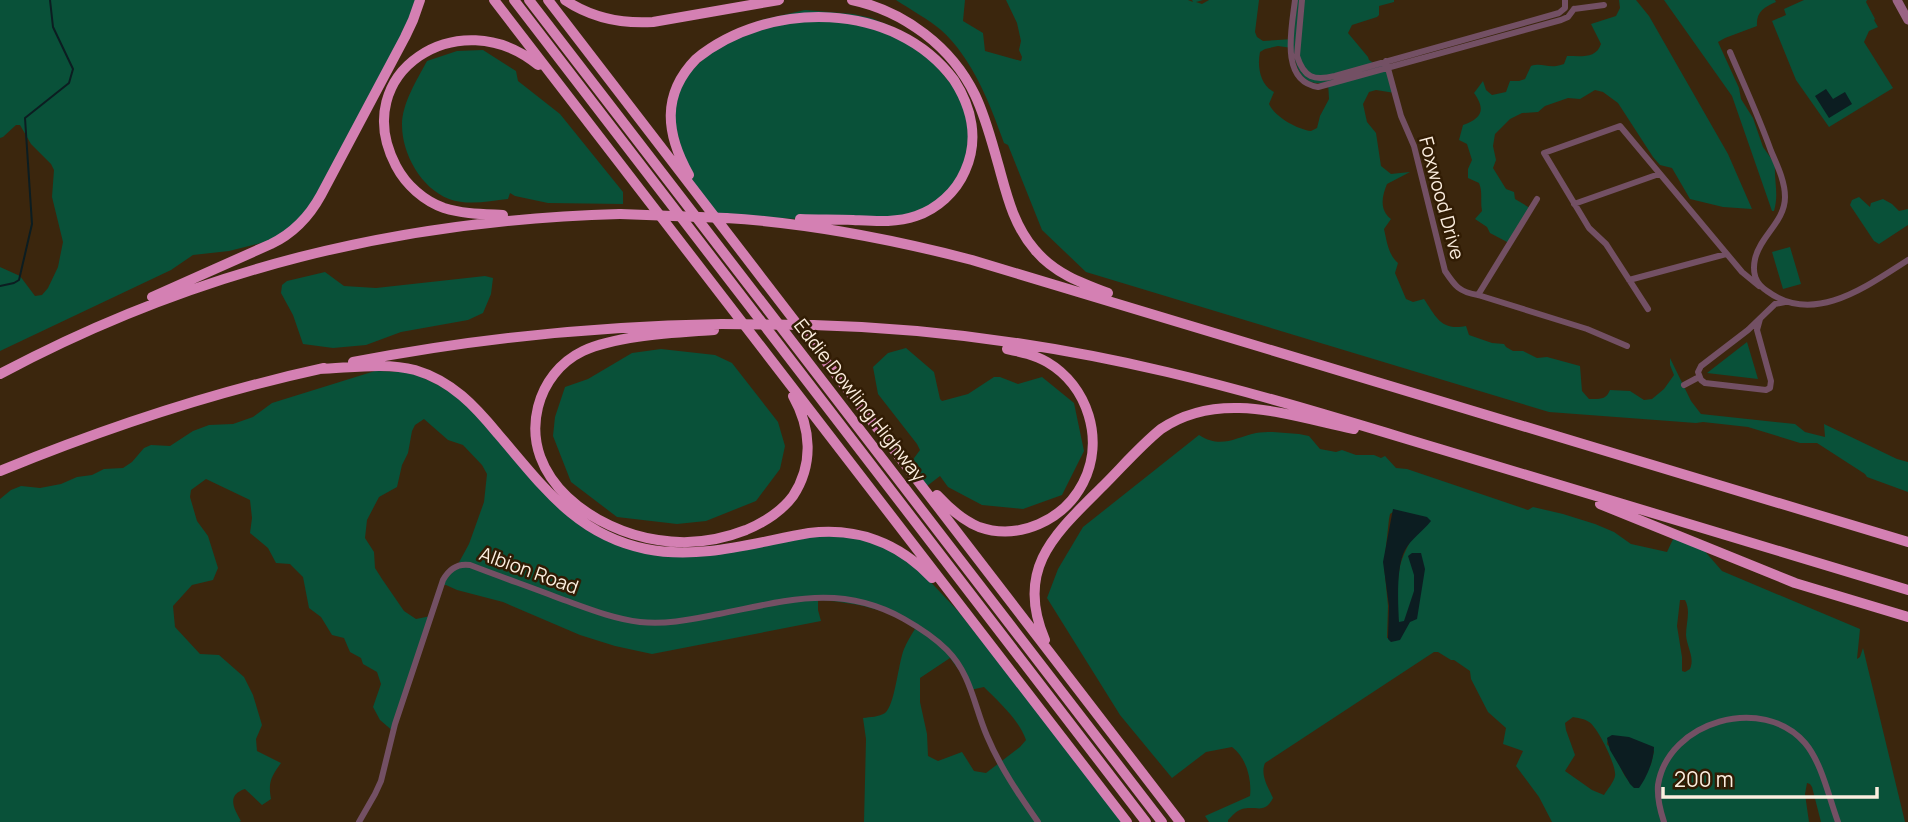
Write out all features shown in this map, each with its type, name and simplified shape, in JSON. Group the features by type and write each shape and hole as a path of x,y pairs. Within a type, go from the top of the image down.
{"highway":[{"path":"125,314 159,293 271,244 300,225 318,201 381,83 409,29 420,0"},
{"path":"494,0 1127,822"},
{"name":"Eddie Dowling Highway","path":"514,0 1146,822"},
{"name":"Eddie Dowling Highway","path":"529,0 1162,822"},
{"path":"548,0 1180,822"},
{"path":"565,0 582,10 608,19 644,23 779,0"},
{"path":"852,0 882,9 914,26 939,46 959,69 983,114 1013,215 1027,240 1041,257 1056,269 1084,284 1196,326"},
{"path":"578,108 538,65 516,47 484,35 458,35 426,46 402,68 389,96 385,117 386,131 391,155 403,177 421,195 446,208 474,214 621,214 891,221 916,216 930,209 953,190 962,177 969,162 972,126 961,92 944,67 917,41 889,24 867,15 841,9 805,8 780,11 748,22 721,37 692,62 678,82 671,104 670,125 676,149 708,208"},
{"path":"0,374 125,314 186,290 312,253 363,241 492,221 621,214"},
{"path":"729,217 844,232 947,253 1009,270 1908,541"},
{"path":"0,471 93,435 231,391 319,369 435,347 512,336 590,330 813,325 936,333 1064,351 1152,368 1425,444 1908,590"},
{"path":"724,327 600,345 582,352 559,368 543,393 535,430 537,449 544,466 564,493 592,516 617,529 646,538 673,542 698,542 725,537 776,514 790,499 802,479 808,456 808,440 799,406 766,352"},
{"path":"890,445 952,510 972,523 995,530 1034,527 1048,520 1062,511 1073,499 1086,477 1092,452 1091,424 1083,399 1067,377 1032,355 936,333"},
{"path":"319,369 399,367 424,373 447,384 477,408 563,508 595,530 634,546 671,553 699,552 824,531 862,535 883,542 912,559 927,572 989,642"},
{"path":"1061,666 1047,645 1037,614 1035,588 1041,561 1054,537 1066,523 1148,441 1169,424 1195,412 1234,407 1288,415 1425,444"},
{"path":"1536,478 1795,583 1908,617"}],"main road":[{"path":"1897,0 1908,20"}],"street":[{"path":"1295,0 1289,49 1292,62 1298,75 1307,84 1318,87 1387,65 1561,20 1568,17 1574,9 1573,0"},
{"path":"1302,0 1297,49 1300,63 1311,78 1329,82"},
{"path":"1456,46 1559,13 1565,8 1565,0"},
{"path":"1574,9 1604,5"},
{"path":"1730,52 1779,169 1785,195 1781,216 1755,259 1755,279 1759,286"},
{"name":"Foxwood Drive","path":"1387,65 1401,116 1413,146 1445,271 1454,285 1465,293 1587,330 1627,346"},
{"path":"1648,309 1606,244 1589,228 1544,153 1620,126 1742,272 1773,296 1787,301 1819,305 1833,302 1907,262"},
{"path":"1574,204 1659,174"},
{"path":"1478,295 1537,199"},
{"path":"1629,281 1726,254"},
{"path":"1760,319 1758,330 1771,381 1770,387 1766,390 1705,383 1701,380 1701,366 1775,304 1787,301"},
{"path":"1684,385 1699,377"},
{"name":"Albion Road","path":"359,822 381,781 398,715 441,584 448,572 462,564 601,613 640,622 685,621 822,597 854,600 888,611 922,630 948,651 959,664 997,757 1038,822"},
{"path":"1664,822 1658,800 1658,786 1671,752 1681,741 1699,730 1742,718 1774,722 1801,739 1816,760 1838,820"}],"green space":[{"path":"0,0 420,0 316,205 281,238 229,251 193,255 171,270 0,351 0,267 20,276 35,296 42,295 58,267 63,242 52,197 54,170 51,164 31,144 20,125 16,125 0,138"},
{"path":"896,0 965,0 963,21 983,33 985,51 1021,61 1017,23 1006,0 1203,0 1196,2 1202,4 1209,0 1259,0 1255,32 1263,41 1293,39 1297,0 1394,0 1379,6 1377,17 1352,25 1348,33 1369,60 1375,64 1388,63 1395,93 1376,90 1369,92 1363,104 1367,122 1376,133 1381,166 1391,174 1410,172 1387,184 1383,203 1391,219 1384,229 1387,243 1398,263 1395,273 1406,299 1413,302 1424,299 1440,321 1451,326 1466,326 1469,335 1504,344 1513,351 1523,351 1537,358 1547,357 1580,366 1582,391 1589,399 1604,397 1610,390 1630,391 1644,400 1652,399 1674,375 1670,358 1691,401 1701,414 1795,424 1805,432 1825,437 1824,424 1908,462 1908,492 1867,477 1817,443 1800,443 1748,427 1549,412 1086,272 1042,230 1008,145 1004,143 986,98 962,54 941,30","holes":["1278,46 1292,48 1298,70 1306,79 1319,83 1328,82 1329,99 1317,128 1311,131 1287,122 1272,109 1269,104 1274,92 1265,85 1261,75 1260,52"]},
{"path":"1619,0 1636,0 1649,16 1728,154 1752,209 1723,207 1690,199 1672,168 1660,165 1653,157 1618,103 1603,92 1595,90 1580,99 1568,98 1545,106 1538,112 1522,113 1510,119 1495,134 1493,146 1496,160 1493,168 1506,189 1514,192 1515,199 1530,208 1509,243 1490,233 1487,227 1475,219 1482,211 1480,186 1468,178 1472,160 1467,144 1459,140 1463,125 1480,113 1480,104 1474,93 1483,81 1486,90 1492,95 1506,92 1510,81 1525,79 1531,66 1559,66 1564,64 1567,56 1587,56 1596,52 1601,44 1591,24 1616,16 1620,8"},
{"path":"1664,0 1775,0 1776,2 1759,14 1757,26 1718,42 1739,88 1741,99 1753,118 1763,147 1775,164 1774,211 1732,96"},
{"path":"1804,0 1867,0 1878,27 1869,31 1864,42 1893,88 1829,127 1796,80 1772,21 1786,15 1784,9"},
{"path":"805,10 853,14 891,26 918,44 965,101 972,154 940,206 879,223 714,215 688,174 672,113 683,79 725,38 761,20"},
{"path":"483,50 516,71 518,81 560,114 623,192 623,204 548,203 510,193 508,199 464,202 449,199 430,187 415,169 405,147 402,125 411,92 427,61 457,51"},
{"path":"1859,197 1870,207 1871,203 1883,199 1899,211 1908,209 1908,225 1879,244 1874,241 1850,205 1852,200"},
{"path":"1790,247 1801,284 1783,289 1772,252"},
{"path":"325,272 344,286 376,288 485,276 493,278 491,294 483,313 468,320 401,332 366,345 333,348 303,344 293,315 281,293 282,285 287,281"},
{"path":"1747,342 1758,379 1707,373"},
{"path":"906,348 934,372 942,401 968,394 994,377 1018,384 1042,377 1074,403 1084,451 1062,495 1023,509 982,505 948,487 940,476 927,486 909,465 920,450 878,394 873,367 888,353"},
{"path":"661,349 715,355 732,363 778,422 785,446 780,469 756,501 706,521 677,524 617,517 571,482 553,436 555,417 565,387 588,379 632,353"},
{"path":"375,371 411,372 461,396 558,507 653,553 821,533 850,535 906,556 958,611 1125,822 864,822 866,739 863,718 880,715 888,709 904,649 915,629 881,611 843,602 818,600 821,621 652,654 580,635 503,602 442,585 469,544 484,502 487,474 463,445 448,440 424,419 415,425 412,431 397,487 379,497 367,520 365,538 374,552 375,568 404,611 416,619 431,616 394,732 380,720 373,707 381,684 377,672 350,652 344,638 332,635 321,617 309,608 303,577 290,564 276,563 268,548 250,533 250,500 206,479 191,490 190,497 197,521 208,536 218,568 213,580 192,585 173,606 175,627 200,654 219,655 244,677 253,695 262,725 256,739 257,751 281,763 271,780 271,799 262,805 245,789 239,792 233,803 241,821 239,822 0,822 0,499 21,486 40,488 92,475 104,469 123,468 144,448 151,445 170,446 193,431 209,425 233,424 253,417 272,403","holes":["950,658 967,681 970,690 984,687 1014,718 1026,740 986,773 974,771 962,752 938,761 928,756 927,734 920,702 920,678"]},
{"path":"1271,432 1309,436 1320,449 1336,452 1342,450 1381,458 1385,456 1396,468 1407,469 1528,510 1533,507 1595,524 1614,532 1631,544 1667,552 1674,537 1702,548 1722,571 1860,629 1857,659 1863,648 1905,822 1821,822 1812,787 1807,783 1805,794 1809,822 1552,822 1539,797 1516,766 1523,751 1503,744 1506,728 1488,712 1471,679 1470,671 1454,660 1434,652 1265,763 1264,776 1273,798 1270,803 1263,808 1242,809 1228,822 1209,822 1205,816 1250,796 1249,776 1241,756 1232,747 1206,752 1172,778 1120,715 1047,598 1058,569 1083,527 1199,435 1221,442","holes":["1396,510 1423,521 1400,566 1392,639 1387,638 1388,606 1384,565 1390,514","1680,600 1685,600 1688,613 1686,635 1692,660 1690,669 1685,672 1682,671 1677,626","1573,717 1586,720 1601,738 1615,771 1613,781 1604,795 1565,771 1575,755 1565,723","1608,737 1654,751 1651,764 1639,785 1627,779 1607,744"]}],"shaded area":[{"path":"1826,89 1833,99 1845,92 1852,104 1829,118 1815,96"},
{"path":"1393,509 1427,517 1431,521 1408,546 1400,565 1399,622 1404,621 1414,591 1414,575 1408,556 1421,553 1425,569 1417,619 1410,622 1400,640 1391,642 1388,639 1389,606 1383,562"},
{"path":"1612,735 1629,737 1654,747 1650,768 1639,788 1630,784 1610,750 1607,738"}],"waterway":[{"path":"0,286 19,280 32,224 25,118 69,83 73,69 53,27 50,0"}]}
